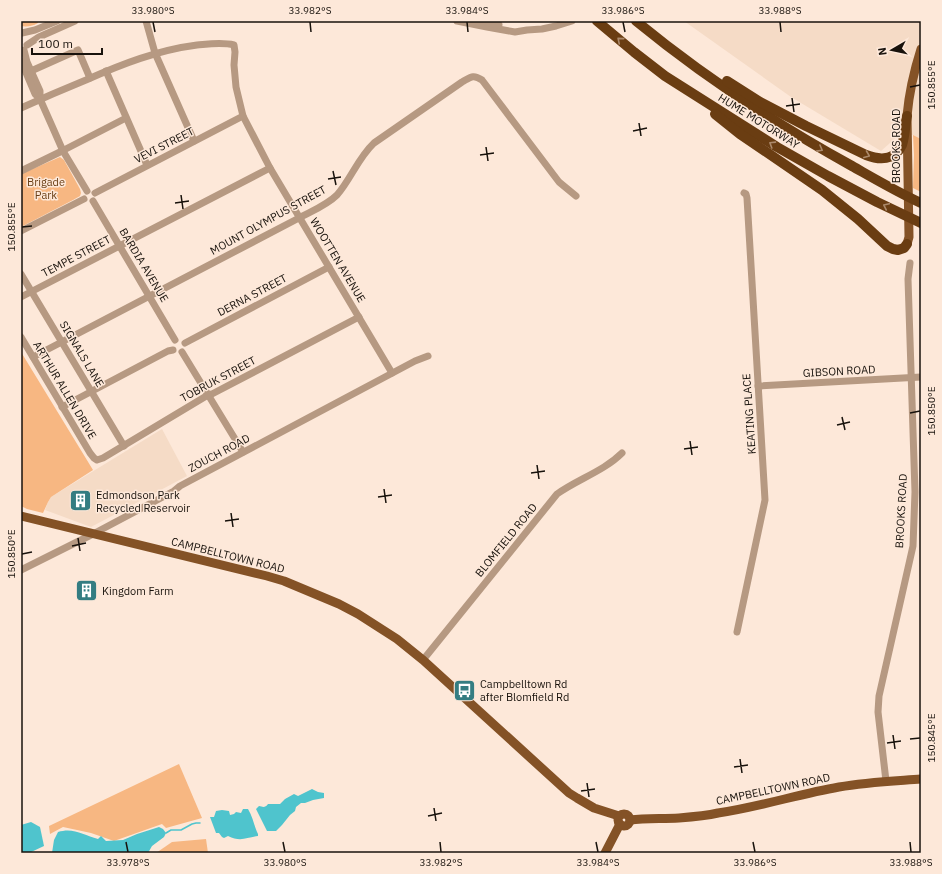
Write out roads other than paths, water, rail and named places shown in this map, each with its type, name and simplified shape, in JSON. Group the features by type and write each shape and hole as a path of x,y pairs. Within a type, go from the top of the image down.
{"highway":[{"name":"HUME MOTORWAY","path":"636,21 695,67 742,99 808,141 921,203"},
{"name":"HUME MOTORWAY","path":"601,24 664,76 777,147 877,202 921,222"},
{"path":"649,32 679,48 760,102 870,157 885,159 896,153 902,142 907,116"},
{"path":"664,76 740,134 827,194 858,219 887,246 898,250 904,248 908,241"}],"main road":[{"name":"BROOKS ROAD","path":"908,241 907,116 911,86 921,49"},
{"name":"CAMPBELLTOWN ROAD","path":"21,516 112,539 248,570 284,581 324,597 358,614 397,639 423,660 577,798 619,820 622,814 627,814 630,820 642,818 679,818 699,816 720,813 840,787 886,781 921,779"},
{"path":"605,853 619,820"}],"street":[{"path":"26,74 24,49 26,38 22,33 36,30 57,21"},
{"path":"24,49 38,37 75,21"},
{"path":"146,21 155,53 194,141"},
{"path":"457,21 515,32 542,29 572,21"},
{"path":"483,21 527,30"},
{"name":"WOOTTEN AVENUE","path":"155,53 205,44 227,43 234,45 236,87 243,116 270,168 392,373"},
{"path":"26,74 78,50 90,78"},
{"path":"21,108 106,71 155,53"},
{"path":"21,61 26,74 40,91 40,99 63,151 87,191"},
{"path":"106,71 147,165"},
{"name":"MOUNT OLYMPUS STREET","path":"32,357 328,202 345,184 367,149 462,82 474,76 482,80 559,182 576,196"},
{"name":"VEVI STREET","path":"94,193 243,116"},
{"path":"21,171 126,118"},
{"name":"TEMPE STREET","path":"21,297 270,168"},
{"path":"84,199 87,202 93,201 95,198 92,191 87,191"},
{"path":"84,199 84,194 87,191"},
{"name":"KEATING PLACE","path":"737,632 765,500 747,198 746,194 744,193"},
{"path":"21,232 84,199"},
{"name":"BARDIA AVENUE","path":"93,201 175,340"},
{"name":"BROOKS ROAD","path":"886,781 878,712 879,696 912,546 916,492 908,278 910,263"},
{"name":"DERNA STREET","path":"185,343 329,267"},
{"name":"SIGNALS LANE","path":"21,274 124,446"},
{"name":"TOBRUK STREET","path":"90,453 94,458 100,460 208,394 212,394 360,317"},
{"name":"ARTHUR ALLEN DRIVE","path":"21,337 90,453"},
{"path":"173,350 175,340 182,340 186,347 182,352"},
{"path":"62,407 168,352 173,350 182,352"},
{"path":"182,352 243,452"},
{"name":"ZOUCH ROAD","path":"21,570 94,534 243,452 414,361 428,356"},
{"name":"GIBSON ROAD","path":"758,386 921,377"},
{"name":"BLOMFIELD ROAD","path":"423,660 558,494 567,487 614,461 622,453"},
{"path":"112,524 109,531 112,539"}],"water":[{"path":"312,789 324,793 324,798 301,803 276,831 267,831 256,809 259,806 264,807 268,804 280,804 294,794 298,796"},
{"path":"243,809 248,809 250,812 258,836 240,839 228,836 224,838 219,833 216,833 210,817 214,817 216,811 229,811 230,815 236,812 241,813"},
{"path":"31,822 40,827 44,846 29,853 21,853 21,825"},
{"path":"159,827 166,833 164,837 152,846 148,853 52,853 54,840 58,832 69,830 98,839 101,836 106,841 123,840"}],"waterway":[{"path":"166,833 171,830 181,830 192,824 200,823"}],"place":[{"name":"Edmondson Park Recycled Reservoir","path":"81,501"},
{"name":"Kingdom Farm","path":"86,591"},
{"name":"Campbelltown Rd after Blomfield Rd","path":"465,690"}],"park label":[{"name":"Brigade Park","path":"46,188"}]}
